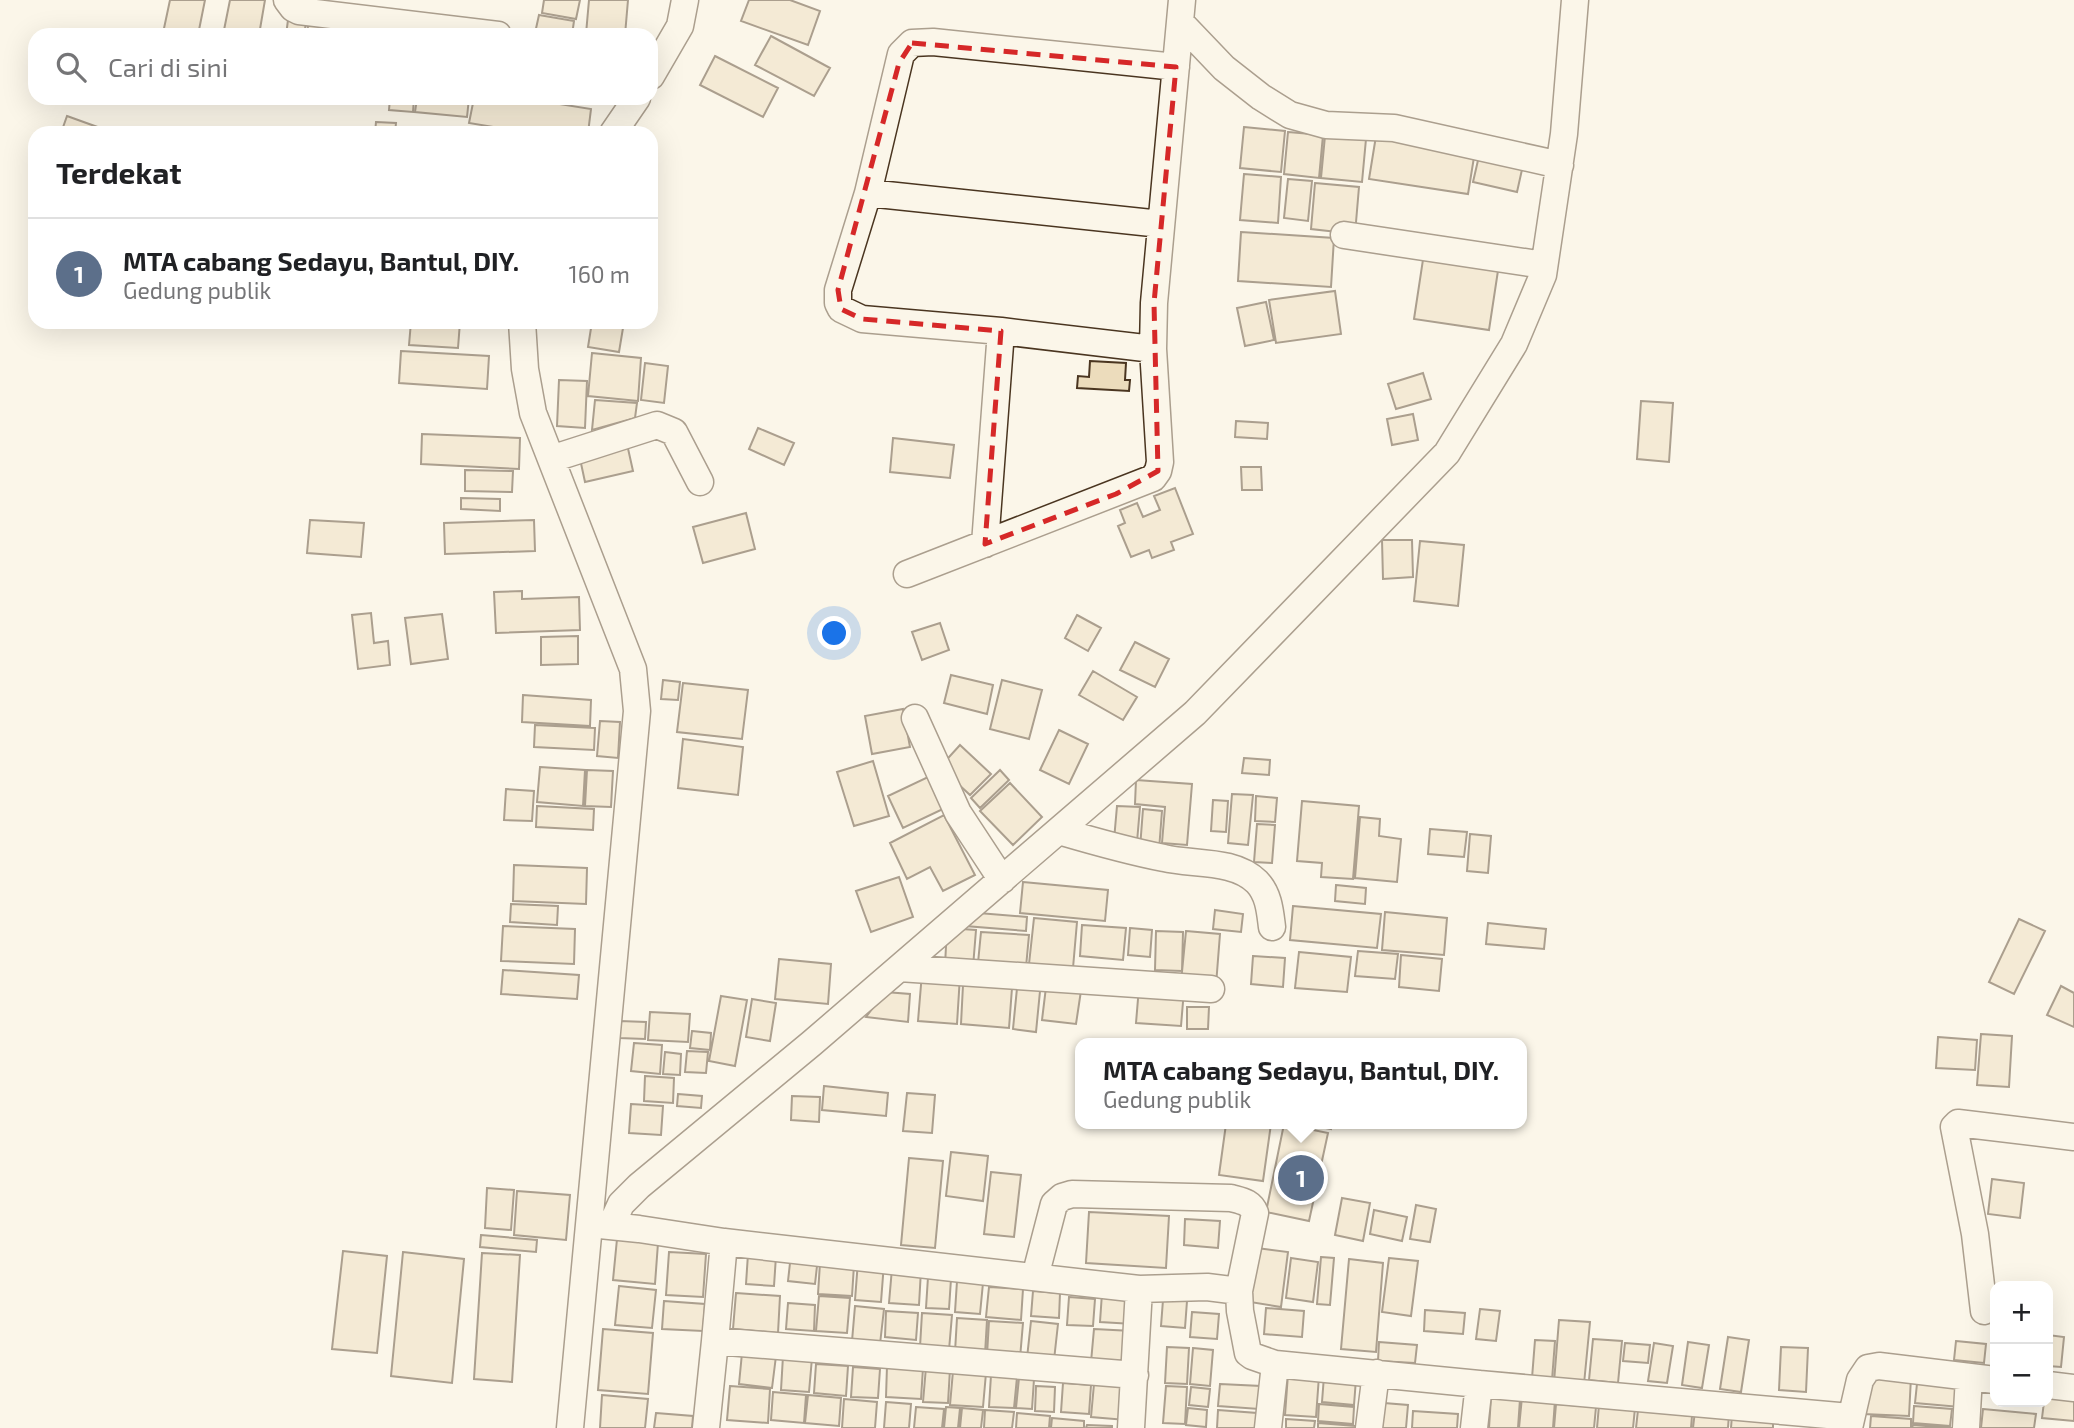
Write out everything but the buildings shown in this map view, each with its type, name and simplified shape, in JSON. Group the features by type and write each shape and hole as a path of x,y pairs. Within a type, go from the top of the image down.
{"street":[{"path":"287,0 299,11 440,28"},
{"path":"658,58 680,26 685,0"},
{"path":"601,1225 639,1186 812,1043 1195,713 1447,453 1514,344 1543,275 1564,134 1575,0"},
{"path":"1181,11 1224,68 1261,97 1290,115 1326,125 1394,128 1560,165"},
{"path":"908,574 1153,478 1158,471 1160,462 1153,349 1154,303 1181,11"},
{"path":"1153,349 1001,331 862,319 841,309 838,290 867,193 901,54 912,43 933,42 1176,67"},
{"path":"618,126 632,105"},
{"path":"867,193 1161,224"},
{"path":"1345,235 1544,265"},
{"path":"522,329 525,369 533,413 633,669 637,710 601,1225 570,1428"},
{"path":"985,544 1001,331"},
{"path":"551,459 657,425 674,432 699,482"},
{"path":"915,718 958,813 1002,880"},
{"path":"1059,831 1165,859 1217,865 1239,871 1256,881 1267,897 1272,927"},
{"path":"899,968 1211,989"},
{"path":"1984,1311 1975,1234 1954,1128 1958,1124 2074,1137"},
{"path":"1035,1277 1054,1205 1062,1197 1072,1194 1231,1198 1247,1202 1255,1213 1239,1291 1248,1353 1275,1364 1850,1422 1860,1380 1868,1368 1879,1366 1990,1379"},
{"path":"601,1225 724,1242 1139,1289 1207,1287 1239,1291"},
{"path":"706,1428 724,1242"},
{"path":"1132,1428 1139,1289"},
{"path":"715,1340 1135,1375"},
{"path":"1268,1428 1275,1364"},
{"path":"1369,1428 1376,1373"},
{"path":"1966,1428 1969,1377"},
{"path":"1474,1428 1479,1384"},
{"path":"2053,1386 2074,1388"}],"highlighted area":[{"path":"912,43 1176,67 1154,303 1158,471 1116,494 985,544 1001,331 862,319 841,309 838,290 899,63"}],"place":[{"name":"MTA cabang Sedayu, Bantul, DIY.","path":"1301,1178"}]}
